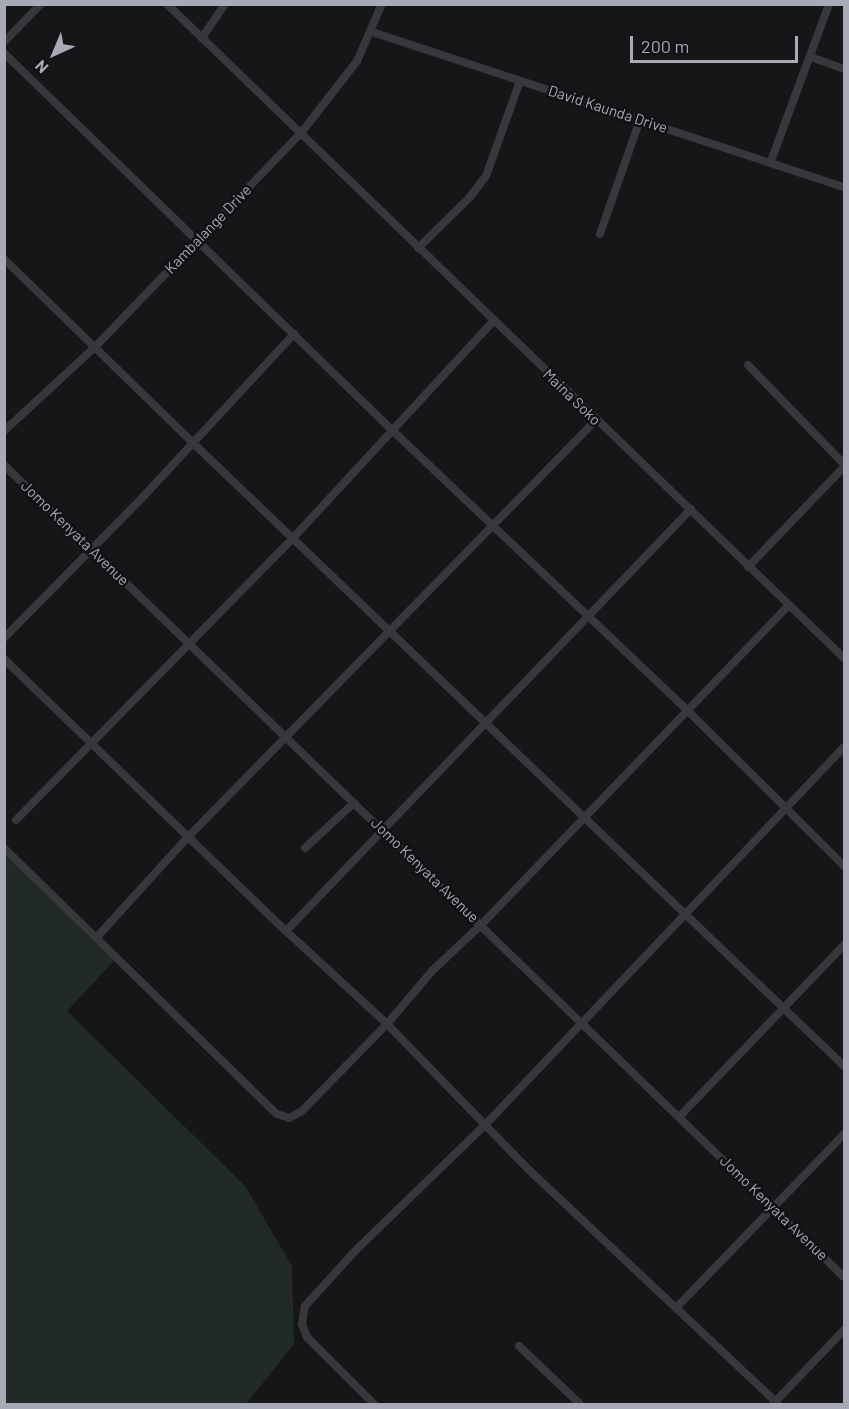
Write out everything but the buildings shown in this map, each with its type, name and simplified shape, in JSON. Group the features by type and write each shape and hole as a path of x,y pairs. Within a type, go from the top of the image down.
{"street":[{"path":"4,42 41,4"},
{"name":"Maina Soko","path":"167,4 844,658"},
{"path":"202,38 225,4"},
{"name":"Kambalange Drive","path":"4,431 95,346 301,133 351,70 372,32 382,4"},
{"path":"771,161 829,4"},
{"name":"David Kaunda Drive","path":"372,32 771,161 844,187"},
{"path":"4,53 392,430 688,711 844,866"},
{"path":"811,57 844,69"},
{"path":"418,248 470,197 486,176 520,81"},
{"path":"600,234 640,120"},
{"path":"4,259 844,1066"},
{"path":"16,820 294,537 493,321"},
{"path":"4,638 93,549 294,334"},
{"path":"748,365 844,466 748,567"},
{"path":"96,937 189,836 596,420"},
{"name":"Jomo Kenyata Avenue","path":"4,465 482,924 844,1277"},
{"path":"286,931 691,509"},
{"path":"4,848 277,1114 290,1118 302,1110 387,1024 433,970 482,924 789,605"},
{"path":"4,659 94,743 286,931 387,1024 486,1125 775,1404 844,1330"},
{"path":"374,1404 307,1337 302,1324 305,1306 356,1250 486,1125 844,747"},
{"path":"305,848 354,803"},
{"path":"680,1116 844,945"},
{"path":"676,1308 844,1134"},
{"path":"519,1346 580,1404"}],"shaded area":[{"path":"4,853 114,961 67,1011 245,1186 292,1266 294,1344 246,1404 5,1404"}]}
